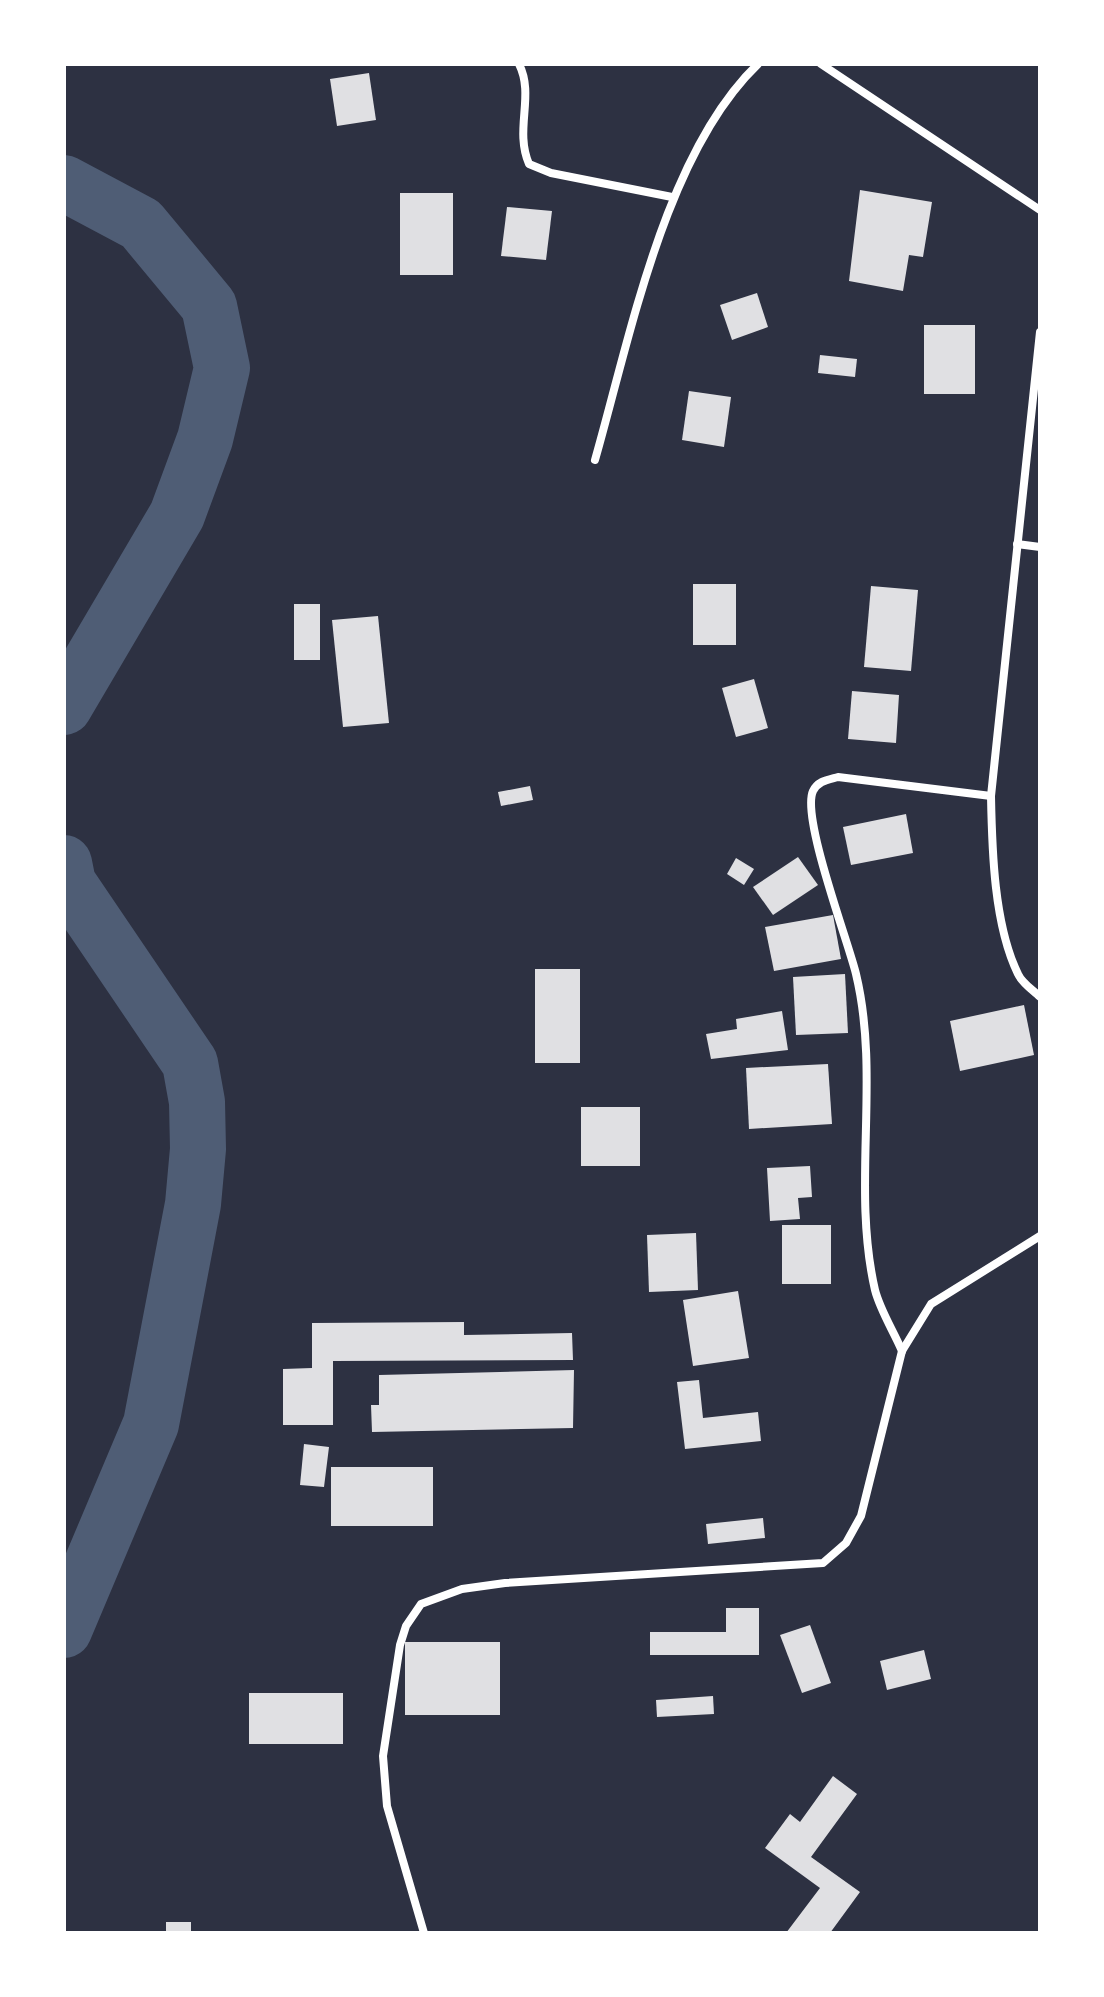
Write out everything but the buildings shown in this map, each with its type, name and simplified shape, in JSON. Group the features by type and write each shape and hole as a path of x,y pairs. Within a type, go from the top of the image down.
{"street":[{"path":"519,64 526,78 521,144 529,164 551,173 672,197"},
{"path":"595,460 672,197 713,119 758,64"},
{"path":"821,64 1040,210"},
{"path":"1040,332 991,796 993,852 1004,925 1019,977 1040,997"},
{"path":"1017,544 1040,547"},
{"path":"902,1351 876,1291 868,1222 865,1163 868,1097 859,985 823,866 810,803 813,791 821,781 838,777 991,796"},
{"path":"424,1933 387,1806 383,1756 400,1645 406,1626 421,1604 462,1589 505,1583 823,1563 846,1543 861,1516 902,1351 931,1304 1040,1236"}],"waterway":[{"path":"64,183 141,224 209,306 222,368 205,439 177,515 64,707"},
{"path":"64,863 68,883 190,1063 197,1102 198,1149 193,1204 151,1424 64,1630"}]}
